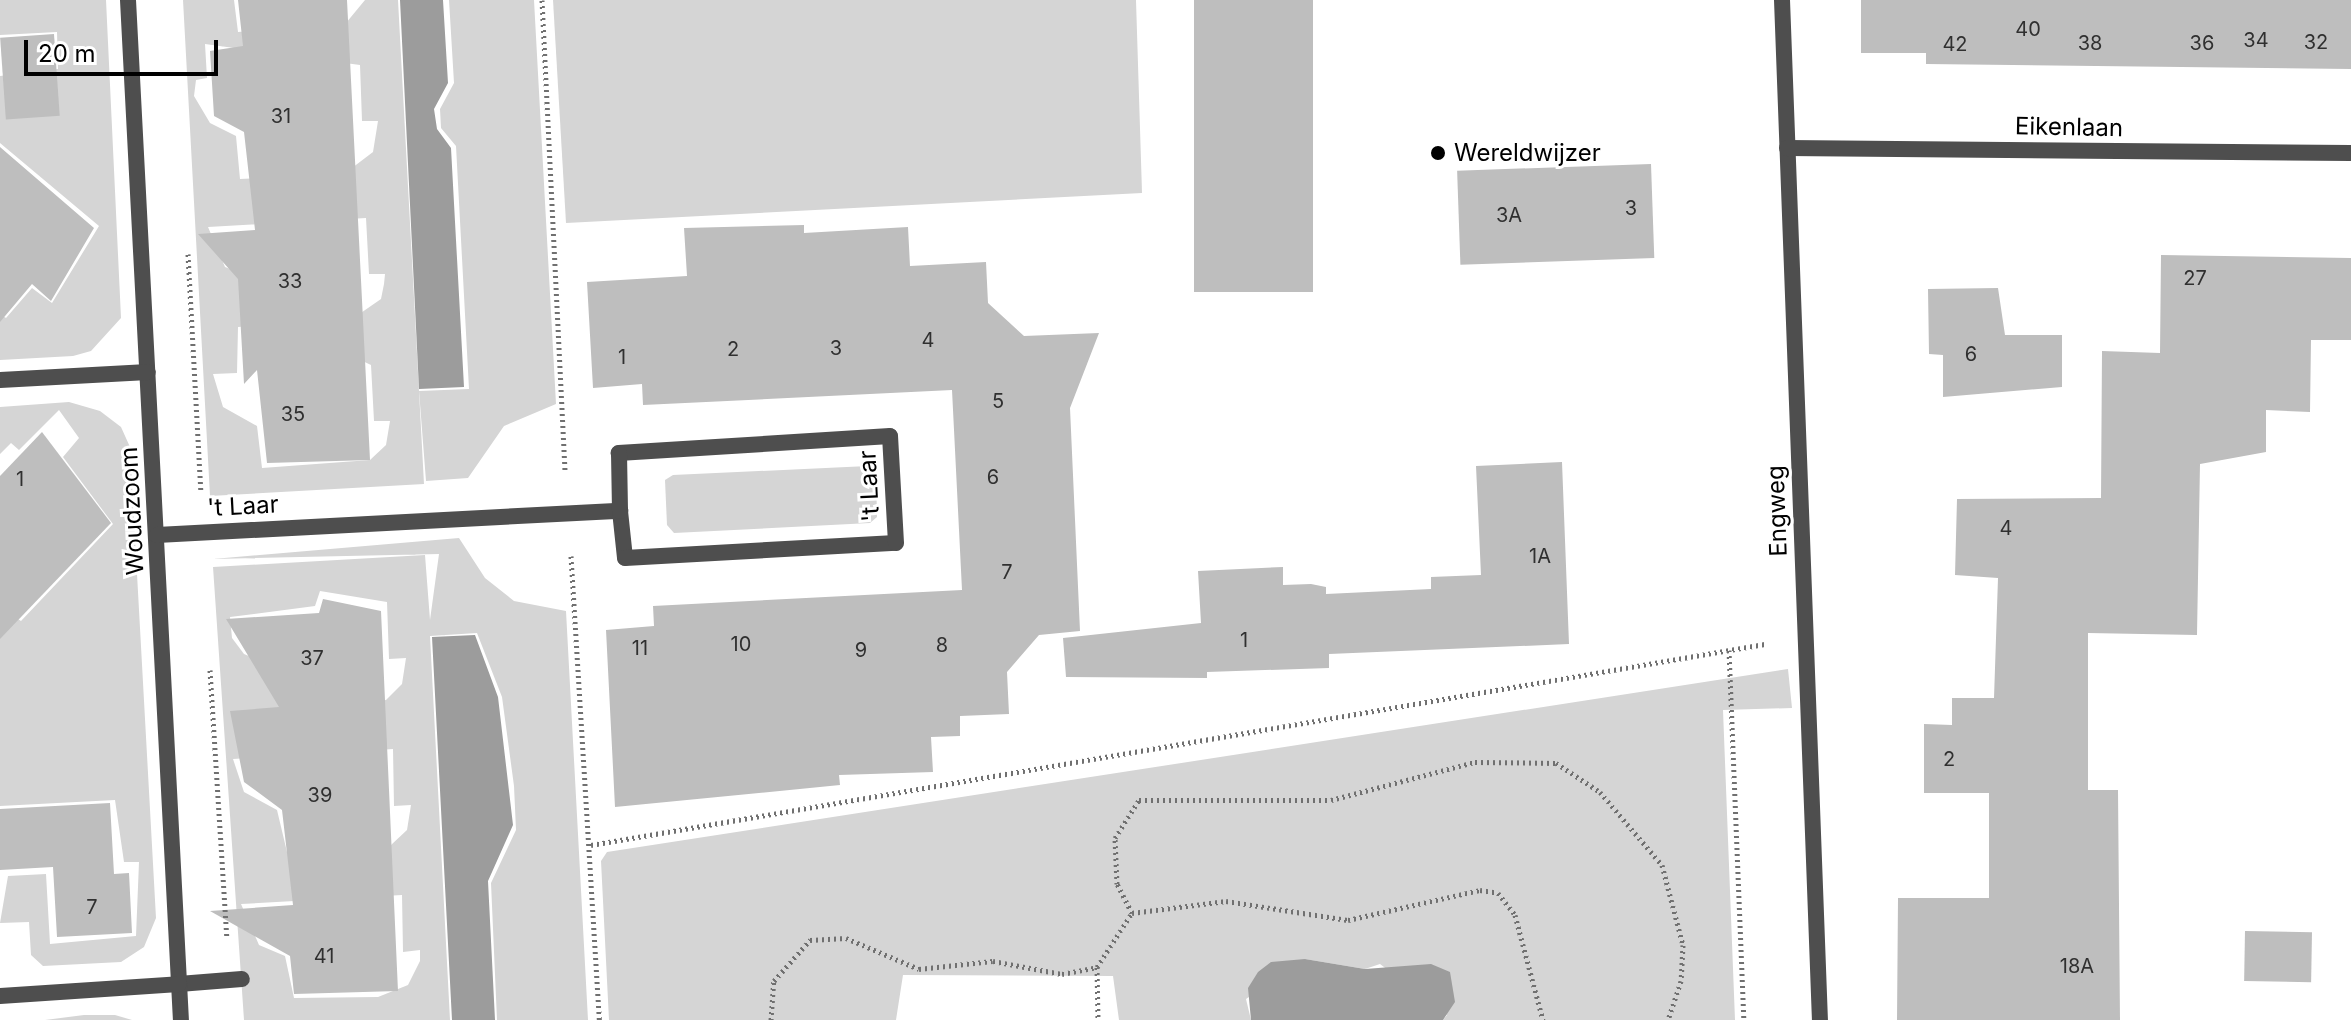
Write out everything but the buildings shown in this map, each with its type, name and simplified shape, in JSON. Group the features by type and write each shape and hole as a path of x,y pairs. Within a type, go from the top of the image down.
{"street":[{"name":"Woudzoom","path":"128,0 181,1020"},
{"name":"Engweg","path":"1782,0 1820,1020"},
{"name":"Eikenlaan","path":"1787,148 2351,153"},
{"path":"0,380 148,372"},
{"name":"'t Laar","path":"890,436 896,543 625,558 620,511 619,453 890,436"},
{"name":"'t Laar","path":"157,535 620,511"},
{"path":"0,996 242,979"}],"path":[{"path":"591,845 1805,638"},
{"path":"1729,650 1744,1020"},
{"path":"1132,913 1117,884 1115,838 1139,800 1331,800 1475,762 1556,763 1600,792 1662,865 1683,945 1668,1020"},
{"path":"1098,1020 1097,967 1132,913 1226,901 1348,920 1480,890 1498,893 1515,915 1543,1020"},
{"path":"771,1020 771,989 784,964 819,938 863,943 919,969 980,961 1052,974 1097,967"}],"shaded area":[{"path":"0,0 106,0 121,318 91,351 73,356 0,360 0,314 6,318 32,288 52,303 99,226 0,143 0,76 58,69 57,32 0,35"},
{"path":"183,0 234,0 238,32 346,23 365,0 398,0 424,484 210,496","holes":["205,44 360,65 362,121 378,121 373,152 344,174 240,179 236,136 210,123 194,96 196,80 207,78","366,218 369,274 385,274 381,299 355,317 225,267 208,227","284,324 371,365 374,421 390,421 386,445 370,460 262,468 257,426 223,407 213,374 237,373 238,327"]},
{"path":"400,0 443,0 448,83 434,109 437,129 451,148 464,387 419,389"},
{"path":"449,0 534,0 556,404 504,426 468,478 426,481 419,391 469,389 456,146 441,128 440,109 454,83"},
{"path":"553,0 1136,0 1142,193 566,223"},
{"path":"69,402 100,411 121,427 130,447 156,918 144,947 121,962 43,966 31,955 29,922 0,923 8,876 46,874 50,944 136,936 139,862 124,862 115,800 0,806 0,607 21,621 113,524 63,457 79,438 59,410 19,450 11,443 0,454 0,407"},
{"path":"868,466 876,475 877,517 870,523 674,533 667,525 665,480 673,475"},
{"path":"459,538 485,578 514,601 566,611 588,1020 497,1020 491,883 516,830 514,786 502,697 477,633 430,636 450,1020 244,1020 213,567 425,555 430,620 439,554 213,559","holes":["320,591 387,602 389,659 406,658 402,684 386,700 280,707 270,665 244,654 232,638 230,617 315,606","393,749 394,806 411,805 407,830 391,845 287,852 277,810 244,792 233,759","402,895 403,952 420,950 420,961 408,985 378,997 294,998 285,956 259,945 241,904"]},
{"path":"475,635 498,697 513,825 488,881 495,1020 452,1020 432,637"},
{"path":"1788,669 1792,708 1723,710 1735,1020 1443,1020 1447,1015 1380,964 1365,969 1305,959 1246,999 1251,1020 1119,1020 1113,976 903,975 896,1020 609,1020 601,861 607,852"},
{"path":"1305,959 1365,969 1431,964 1450,972 1455,1002 1443,1020 1251,1020 1248,988 1258,972 1271,962"},
{"path":"115,1015 132,1020 45,1020"}],"place":[{"name":"Wereldwijzer","path":"1438,153"}]}
